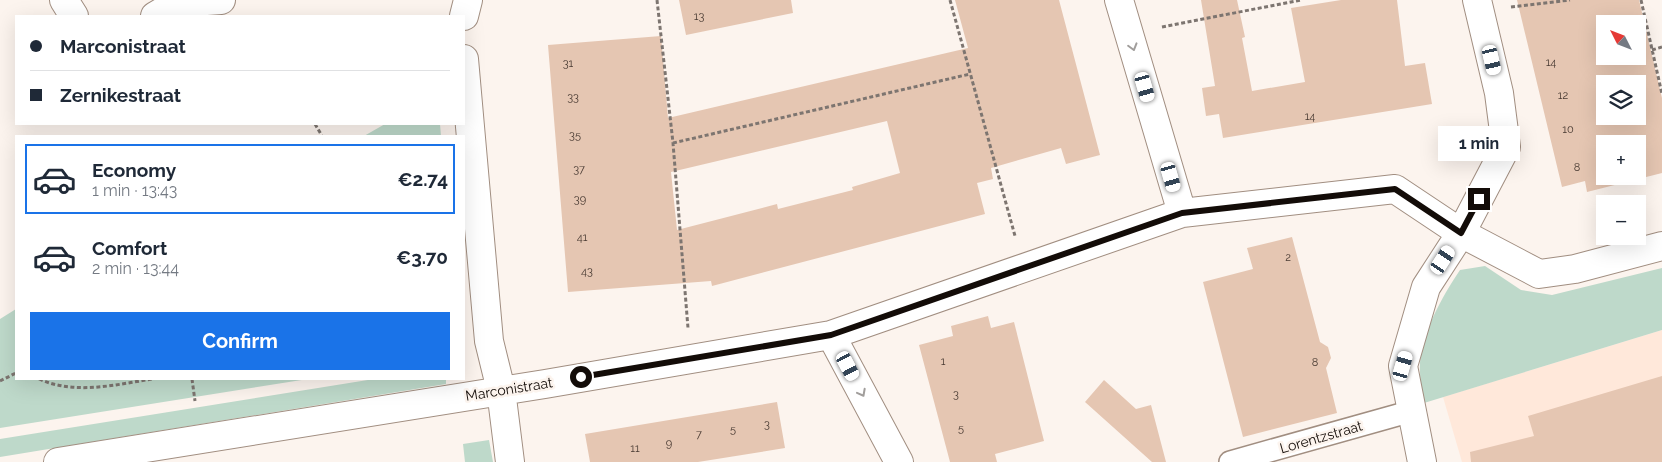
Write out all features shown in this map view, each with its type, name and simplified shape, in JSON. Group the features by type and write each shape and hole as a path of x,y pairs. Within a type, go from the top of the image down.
{"street":[{"path":"64,0 73,15"},
{"path":"169,6 221,0"},
{"path":"464,15 468,0"},
{"path":"1119,0 1182,213"},
{"path":"1422,462 1403,366 1426,287 1461,233 1506,147 1499,94 1479,5"},
{"path":"465,70 489,341 501,390 510,462"},
{"name":"Marconistraat","path":"58,462 831,335 1182,213 1395,189 1461,233 1539,274 1575,269 1662,246"},
{"path":"831,335 899,462"}],"lane":[{"name":"Lorentzstraat","path":"1230,462 1412,411"}],"path":[{"path":"657,0 673,144 690,358"},
{"path":"950,0 1024,268"},
{"path":"1129,33 1286,1 1301,0"},
{"path":"1479,5 1570,0"},
{"path":"1641,0 1662,94"},
{"path":"1652,50 1662,48"},
{"path":"673,144 970,74"},
{"path":"0,381 15,374"},
{"path":"41,380 55,386 72,388 143,380"},
{"path":"192,380 196,401"}],"shaded area":[{"path":"1662,330 1662,462 1462,462 1443,397"}],"green space":[{"path":"383,125 440,125 441,135 366,135"},
{"path":"1485,266 1521,290 1552,295 1662,268 1662,330 1424,403 1420,376 1420,359 1432,318 1460,270"},
{"path":"15,310 15,380 302,380 0,428 0,319"},
{"path":"368,380 446,380 446,384 0,457 0,439"},
{"path":"489,440 493,462 465,462 463,444"}],"building":[{"path":"679,0 791,0 793,13 686,35"},
{"path":"955,0 1059,0 1100,155 1066,164 1061,148 991,168 993,179 977,183 985,214 712,286 711,281 568,292 548,45 661,36 668,118 968,48","holes":["887,121 900,173 852,187 853,190 778,209 777,204 677,230 671,172"]},
{"path":"1201,0 1237,0 1245,37 1242,38 1252,91 1305,82 1291,8 1341,0 1397,0 1405,66 1425,63 1432,104 1223,138 1219,114 1206,116 1202,88 1215,86"},
{"path":"1517,0 1639,0 1643,15 1596,15 1596,65 1646,65 1646,30 1662,98 1662,173 1646,177 1646,135 1596,135 1596,185 1615,185 1587,192 1585,181 1562,187"},
{"path":"1292,237 1320,342 1328,347 1331,358 1326,368 1337,413 1243,437 1203,282 1253,269 1247,248"},
{"path":"988,316 991,328 1014,322 1044,441 995,454 997,462 950,462 919,345 953,336 951,326"},
{"path":"1662,376 1662,462 1471,462 1470,452 1534,436 1528,416"},
{"path":"1104,380 1136,409 1151,405 1166,462 1152,462 1085,402"},
{"path":"777,402 785,448 698,462 590,462 585,434"}],"route":[{"path":"581,377 831,335 1182,213 1395,189 1461,233 1479,199"}]}
